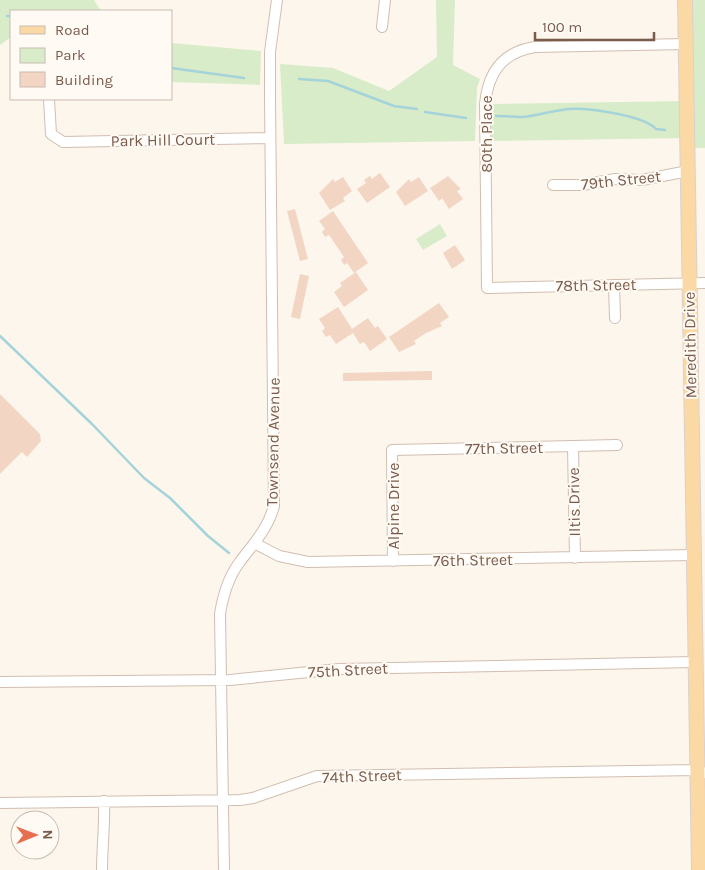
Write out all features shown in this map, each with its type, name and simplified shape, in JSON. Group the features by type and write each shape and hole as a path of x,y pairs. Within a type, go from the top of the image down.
{"main road":[{"name":"Meredith Drive","path":"685,0 695,662 702,769 699,870"}],"street":[{"name":"Townsend Avenue","path":"224,870 220,680 220,614 222,597 230,577 256,544 271,517 275,493 270,52 277,0"},
{"path":"382,27 385,0"},
{"name":"80th Place","path":"487,288 486,87 496,67 504,59 518,51 535,47 686,44"},
{"name":"Park Hill Court","path":"49,100 49,126 56,139 63,142 270,138"},
{"name":"79th Street","path":"553,184 583,185 615,179 642,180 688,171"},
{"name":"78th Street","path":"487,288 705,283"},
{"path":"614,285 615,318"},
{"name":"77th Street","path":"392,450 616,445"},
{"name":"Iltis Drive","path":"573,446 575,558"},
{"name":"Alpine Drive","path":"392,450 393,561"},
{"name":"76th Street","path":"256,544 279,556 308,562 694,555"},
{"name":"75th Street","path":"0,682 220,680 339,669 695,662"},
{"name":"74th Street","path":"0,803 254,798 317,776 702,769"},
{"path":"102,870 105,822 104,801"}],"green space":[{"path":"0,0 94,0 100,10 10,10 10,38 0,45"},
{"path":"436,0 455,0 453,65 480,79 477,88 475,141 284,144 280,64 333,68 389,91 437,57"},
{"path":"685,0 705,0 705,148 687,148 687,138 490,141 490,104 686,101"},
{"path":"172,43 261,51 260,85 172,82"},
{"path":"440,224 447,236 423,250 416,239"}],"building":[{"path":"380,173 390,187 367,203 357,189 366,183 364,180 370,176 372,179"},
{"path":"448,176 461,189 457,191 463,199 449,209 442,198 439,201 430,188"},
{"path":"343,177 352,191 343,198 345,201 330,210 319,193 333,179 335,182"},
{"path":"419,177 428,191 405,206 396,192 409,179 411,182"},
{"path":"295,209 308,259 300,261 287,211"},
{"path":"333,211 368,263 354,273 347,263 344,265 341,260 344,257 329,235 325,237 322,232 325,229 319,221"},
{"path":"455,245 465,260 452,269 443,253"},
{"path":"356,272 368,290 344,307 334,292 342,286 340,283"},
{"path":"300,274 309,276 300,319 291,317"},
{"path":"439,303 449,317 440,323 442,326 426,333 414,341 416,344 399,352 389,337"},
{"path":"338,307 352,329 368,318 375,328 378,326 387,339 370,351 364,342 360,344 353,333 336,344 330,335 326,337 322,331 325,328 319,319"},
{"path":"432,371 432,380 343,381 343,373"},
{"path":"0,394 40,434 41,441 27,457 22,452 0,474"}],"waterway":[{"path":"172,68 244,78"},
{"path":"299,79 328,81 394,106 417,109"},
{"path":"496,116 524,117 562,110 583,109 626,116 649,124 656,129 665,130"},
{"path":"425,112 466,118"},
{"path":"0,336 92,424 144,478 170,498 208,536 229,553"}]}
